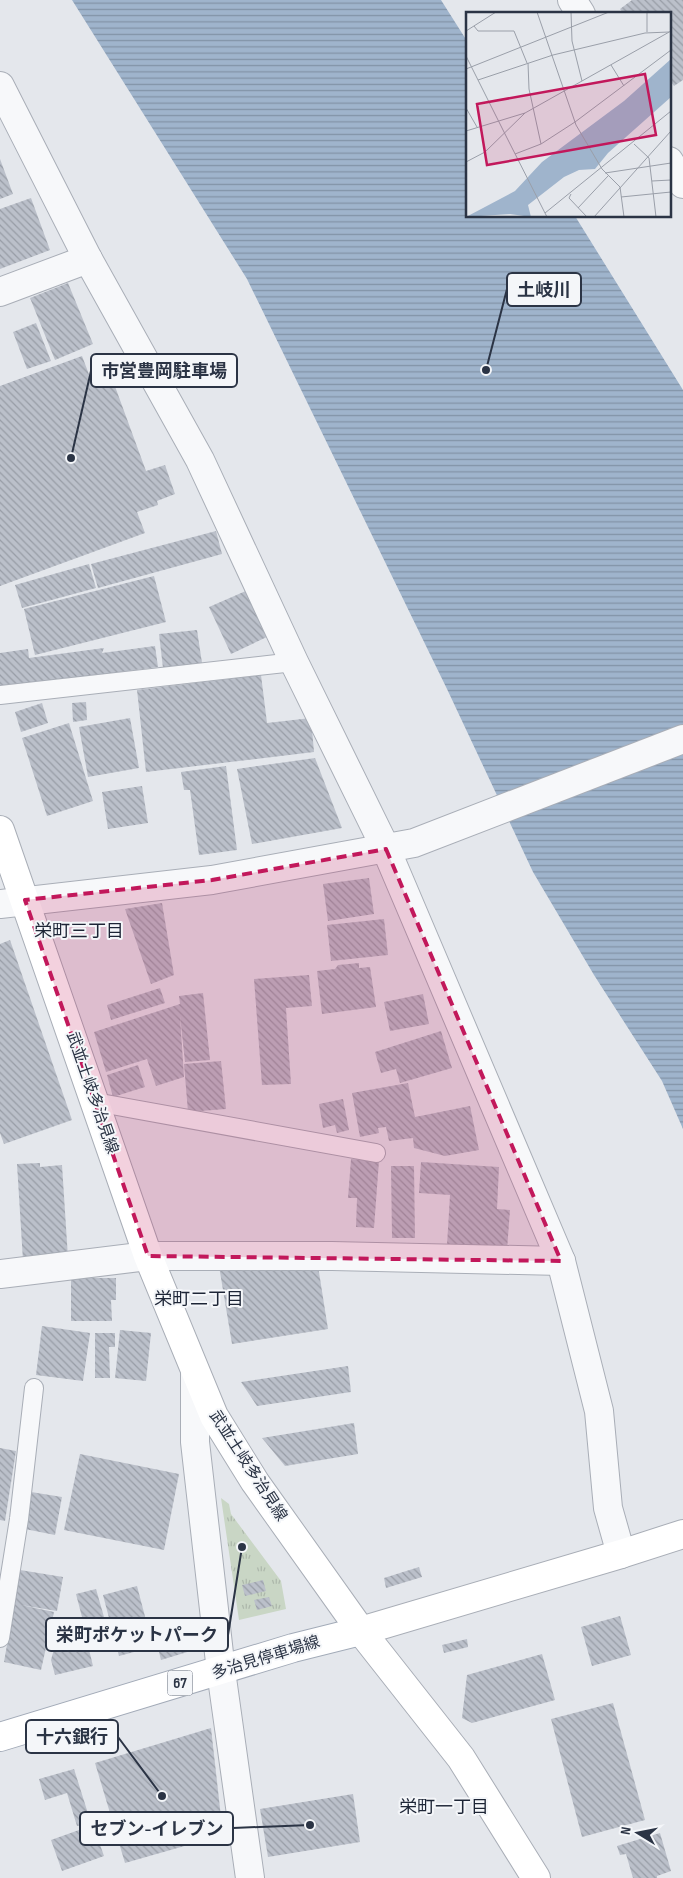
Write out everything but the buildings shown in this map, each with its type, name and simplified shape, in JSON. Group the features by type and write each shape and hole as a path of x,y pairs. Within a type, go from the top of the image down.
{"main road":[{"name":"武並土岐多治見線","path":"0,830 13,902 95,1102 148,1256 214,1416 255,1482 361,1631 461,1758 536,1878"},
{"name":"多治見停車場線","path":"1,1733 221,1671 293,1648 361,1631 683,1534"}],"street":[{"path":"572,0 580,12"},
{"path":"0,86 88,259 200,460 294,662 386,848 561,1260 599,1411 608,1508 621,1554"},
{"path":"670,163 683,184"},
{"path":"0,292 88,259"},
{"path":"13,902 212,880 414,842 683,739"},
{"path":"0,1274 148,1256 332,1256 561,1260"},
{"path":"195,1373 195,1442 221,1671 250,1878"}],"lane":[{"path":"0,695 294,662"},
{"path":"95,1102 376,1153"},
{"path":"0,1638 34,1417 34,1388"}],"highlighted area":[{"path":"386,849 561,1261 148,1256 25,900 212,880"}],"green space":[{"path":"221,1498 229,1504 231,1514 281,1581 286,1609 239,1620"}],"water":[{"path":"72,0 441,0 466,39 466,218 576,218 683,390 683,1129 662,1081 594,975 533,872 447,689 247,279"}],"place":[{"name":"土岐川","path":"486,370"},
{"name":"市営豊岡駐車場","path":"71,458"},
{"name":"栄町ポケットパーク","path":"242,1547"},
{"name":"十六銀行","path":"162,1796"},
{"name":"セブン-イレブン","path":"310,1825"}],"district":[{"name":"栄町三丁目","path":"79,931"},
{"name":"栄町二丁目","path":"199,1299"},
{"name":"栄町一丁目","path":"444,1807"}]}
